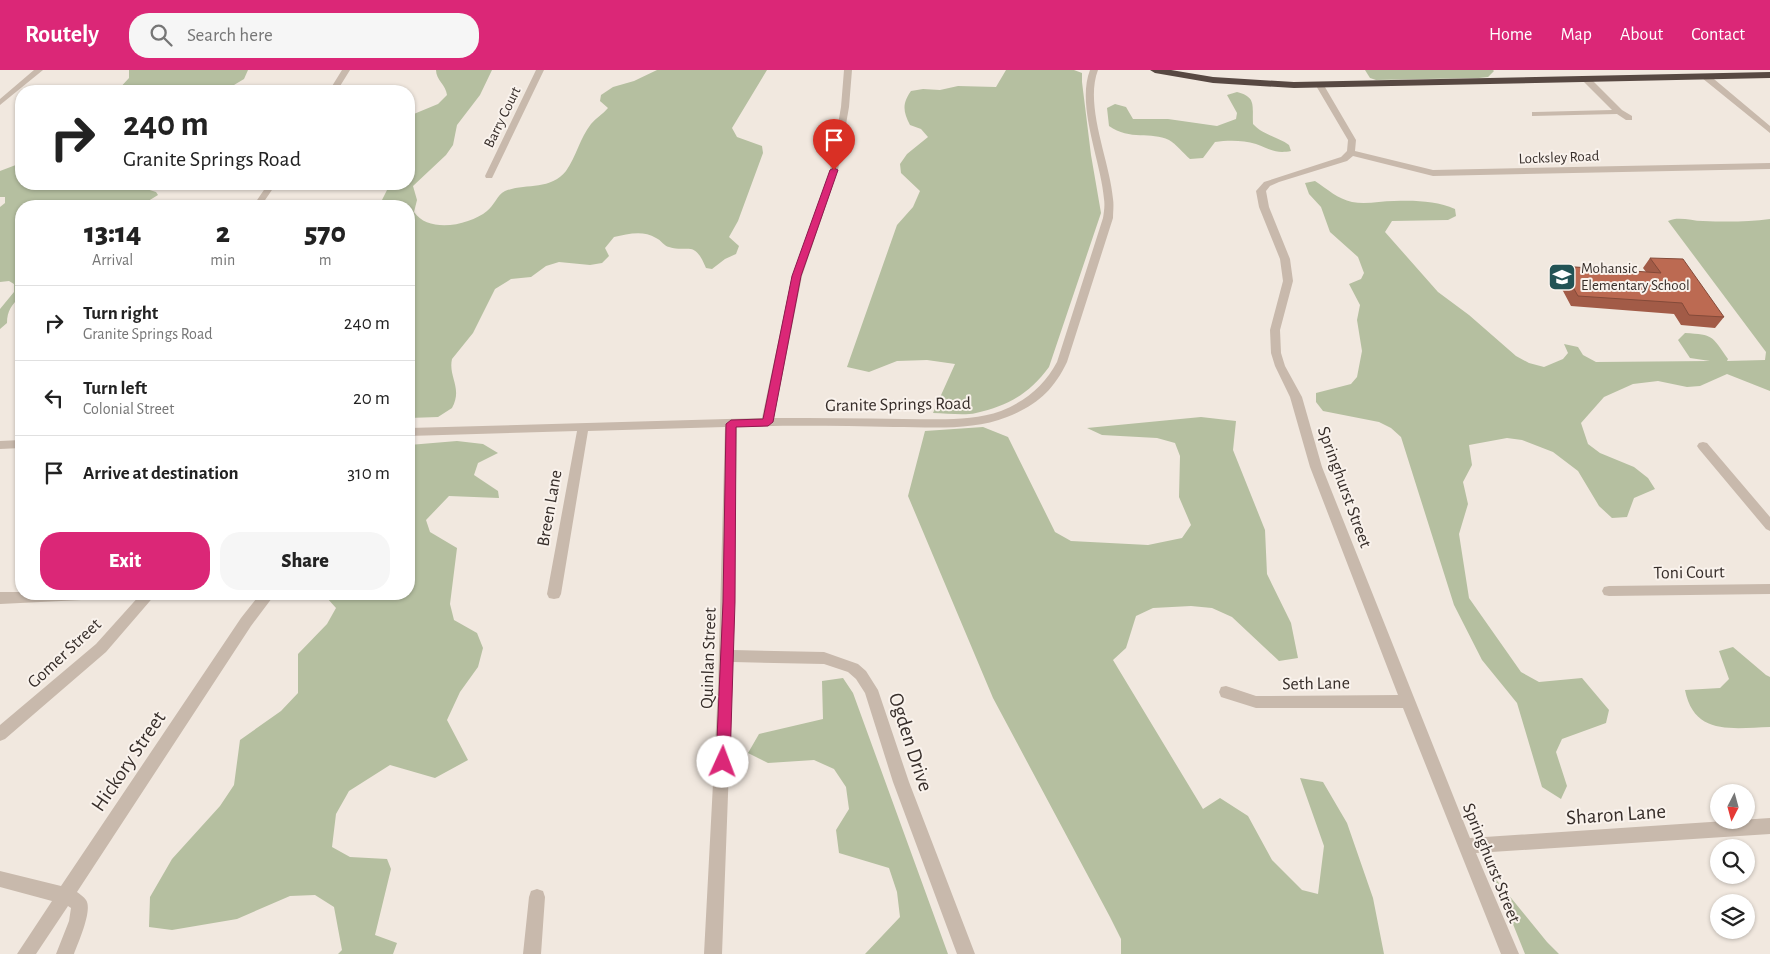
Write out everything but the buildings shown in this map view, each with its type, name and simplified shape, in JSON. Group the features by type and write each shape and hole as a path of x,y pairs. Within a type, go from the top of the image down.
{"highway":[{"path":"1154,70 1239,82 1319,84 1770,75"}],"street":[{"path":"21,85 39,70"},
{"path":"337,85 346,70"},
{"name":"Barry Court","path":"489,176 540,70"},
{"path":"768,422 796,276 834,170 845,107 848,70"},
{"name":"Granite Springs Road","path":"415,432 768,422 963,423 1002,415 1022,406 1040,393 1053,380 1062,362 1108,218 1109,199 1097,145 1089,89 1090,71"},
{"path":"1705,76 1770,130"},
{"path":"1586,79 1618,112 1629,118"},
{"path":"1319,84 1352,140 1351,153"},
{"path":"0,103 15,90"},
{"path":"1535,114 1618,112"},
{"name":"Locksley Road","path":"1351,153 1421,171 1440,173 1770,166"},
{"name":"Springhurst Street","path":"1351,153 1344,160 1276,180 1267,184 1261,191 1264,207 1285,259 1288,281 1275,330 1276,353 1280,366 1296,397 1316,467 1465,846 1510,954"},
{"name":"Quinlan Street","path":"712,954 723,780 731,424"},
{"name":"Breen Lane","path":"554,594 583,428"},
{"path":"0,445 15,444"},
{"path":"1703,446 1770,526"},
{"name":"Toni Court","path":"1609,591 1770,589"},
{"path":"0,598 15,597"},
{"name":"Gomer Street","path":"0,734 101,648 144,600"},
{"name":"Hickory Street","path":"26,954 246,622 263,600"},
{"name":"Ogden Drive","path":"727,656 800,656 824,658 853,668 861,675 871,690 901,782 966,954"},
{"name":"Seth Lane","path":"1226,692 1256,702 1409,700"},
{"name":"Sharon Lane","path":"1465,846 1770,826"},
{"path":"0,879 70,896 80,905 77,921 65,954"},
{"path":"532,954 537,897"}],"green space":[{"path":"129,70 248,70 244,79 234,85 123,85 129,78"},
{"path":"436,70 492,70 480,95 457,125 453,145 446,155 415,184 415,114 438,104 447,95 436,74"},
{"path":"657,70 767,70 732,128 737,137 762,146 763,153 738,221 729,237 739,246 736,254 725,259 712,269 706,268 698,253 694,250 667,246 658,239 646,234 630,234 614,237 605,248 609,256 602,263 590,265 559,262 546,266 531,277 511,279 495,289 473,333 452,359 451,365 456,388 455,401 452,408 438,417 415,418 415,213 429,223 450,225 460,223 480,216 505,191 545,184 560,177 569,166 587,129 608,108 600,101 601,95 613,87 634,81"},
{"path":"1006,70 1074,70 1082,73 1091,155 1101,213 1049,367 1034,385 1017,398 988,410 971,414 933,413 955,364 927,360 897,361 869,372 847,367 897,225 913,207 920,191 901,173 900,164 907,154 928,137 921,129 910,125 904,108 908,96 911,91 923,89 940,90 958,86 996,87"},
{"path":"1365,70 1494,71 1488,77 1479,78 1376,80 1370,78"},
{"path":"1237,92 1251,100 1253,124 1261,131 1289,145 1291,151 1277,151 1241,141 1225,141 1215,142 1203,158 1190,159 1177,146 1162,137 1132,135 1117,131 1109,126 1107,108 1115,104 1126,107 1133,119 1168,119 1217,126 1236,119 1237,113 1227,95"},
{"path":"15,165 15,190 149,190 156,192 158,195 150,200 15,200 15,302 8,315 7,323 0,329 0,309 14,292 14,284 9,281 0,282 0,207 5,203 5,197 0,197 0,171"},
{"path":"1315,181 1337,196 1352,202 1418,201 1441,204 1455,209 1456,216 1448,220 1392,221 1385,232 1438,292 1469,315 1516,356 1529,363 1544,367 1563,359 1568,353 1564,344 1578,347 1583,355 1596,362 1710,361 1690,358 1678,340 1685,333 1711,338 1728,359 1727,361 1765,360 1766,352 1668,221 1681,219 1728,222 1770,219 1770,391 1727,374 1700,386 1687,387 1658,381 1633,384 1604,397 1581,423 1588,444 1600,453 1634,467 1648,478 1655,489 1634,498 1627,517 1612,518 1599,506 1578,471 1553,452 1522,440 1507,438 1469,445 1472,465 1463,482 1468,504 1459,534 1469,598 1521,672 1539,682 1582,678 1609,710 1606,723 1562,739 1556,752 1567,786 1561,799 1542,787 1517,703 1482,660 1454,605 1401,437 1391,428 1379,422 1323,411 1316,402 1316,393 1351,384 1357,377 1362,351 1357,320 1360,305 1349,284 1361,279 1364,273 1358,257 1330,232 1321,207 1309,194 1305,183"},
{"path":"387,190 414,190 417,200 415,208 415,200 382,200"},
{"path":"1201,417 1236,421 1233,450 1265,530 1267,574 1291,623 1298,658 1279,661 1232,617 1212,608 1191,606 1153,608 1136,616 1126,648 1113,660 1203,809 1220,798 1248,816 1272,860 1302,890 1318,894 1324,846 1300,778 1323,782 1347,823 1373,898 1384,954 1121,954 1121,939 1110,917 993,698 908,496 925,431 983,427 1008,437 1055,532 1071,541 1148,545 1182,538 1191,525 1179,497 1180,456 1175,443 1157,438 1102,435 1087,428"},
{"path":"457,441 483,444 498,453 478,463 474,475 498,491 499,498 449,496 426,520 430,532 457,548 450,604 454,620 477,633 483,648 478,667 460,692 447,720 468,760 435,778 390,765 349,791 336,814 332,847 350,857 387,859 391,869 375,935 397,943 393,954 338,954 342,950 334,907 315,895 290,896 237,919 172,930 149,927 150,897 172,859 220,806 234,785 240,740 281,711 298,693 298,654 327,624 336,608 329,600 415,600 415,444"},
{"path":"1733,647 1770,677 1770,727 1729,728 1717,726 1706,722 1697,715 1690,705 1685,690 1720,688 1729,679 1719,651"},
{"path":"843,678 853,693 948,954 865,954 900,917 897,892 889,868 839,853 836,830 849,809 846,787 834,769 814,760 768,763 748,753 759,734 823,719 822,681"},
{"path":"1494,877 1547,942 1559,954 1525,954"}],"place":[{"name":"Mohansic Elementary School","path":"1562,277"}],"route":[{"path":"723,762 729,602 731,424 768,422 796,276 834,170"}]}
